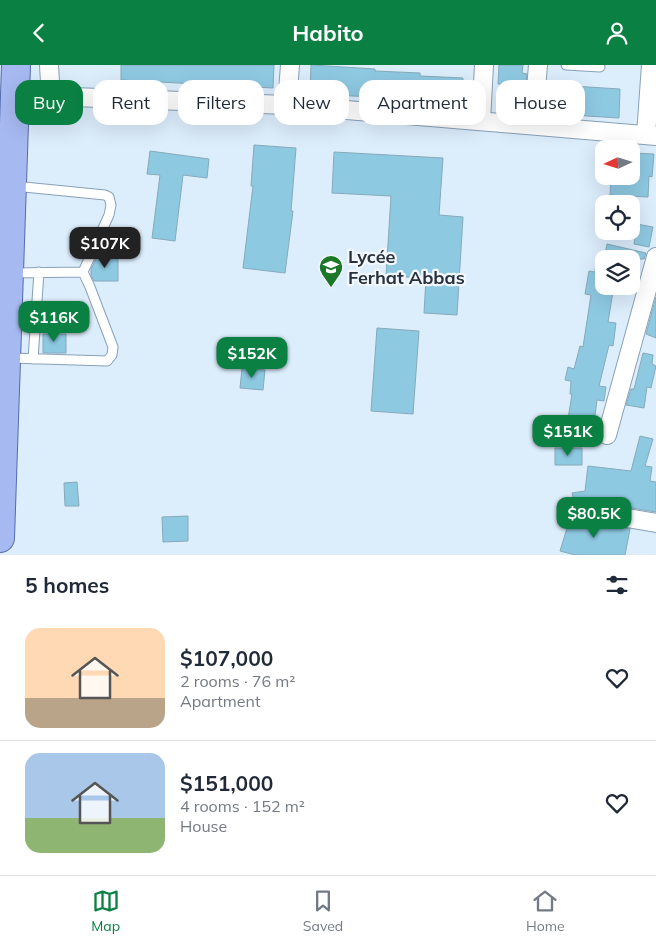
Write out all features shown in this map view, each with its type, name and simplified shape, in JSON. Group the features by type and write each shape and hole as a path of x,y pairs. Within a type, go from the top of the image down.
{"main road":[{"path":"0,538 1,488 20,358 9,273 16,65"}],"street":[{"path":"50,65 50,82 55,91 73,97 274,105"},
{"path":"289,80 290,65"},
{"path":"483,80 484,65"},
{"path":"537,80 538,65"},
{"path":"533,125 651,135 651,65"},
{"path":"608,435 656,257"},
{"path":"580,510 656,523"}],"lane":[{"path":"566,65 600,67"},
{"path":"12,185 109,197 111,205 109,215 83,272 114,347 112,355 107,361 20,358 40,272"},
{"path":"9,273 83,272"}],"building":[{"path":"121,65 274,65 273,88 264,88 264,80 178,80 178,83 168,82 168,80 121,80"},
{"path":"311,65 420,73 420,76 463,78 463,80 359,80 359,96 349,96 349,80 310,80"},
{"path":"499,65 523,65 522,73 527,74 526,80 498,80"},
{"path":"585,87 620,89 619,118 585,116"},
{"path":"254,145 296,148 291,211 293,211 285,273 243,268 253,186 251,186"},
{"path":"150,151 209,159 207,178 183,175 175,241 152,238 160,175 147,174"},
{"path":"334,152 443,158 439,215 463,217 457,315 424,313 426,278 386,276 391,196 332,193"},
{"path":"640,153 654,154 652,177 649,176 648,197 640,197 640,195 610,195 611,185 640,185"},
{"path":"640,225 653,227 649,247 634,244 635,240 640,240"},
{"path":"607,244 633,250 606,250"},
{"path":"640,252 646,253 644,259 640,259"},
{"path":"97,257 118,257 118,281 94,281 91,269"},
{"path":"589,271 595,272 595,295 612,295 608,322 616,323 613,346 609,345 599,386 606,387 604,401 597,400 594,423 568,419 572,394 570,394 571,381 565,380 568,367 574,369 580,346 583,347 591,295 585,294"},
{"path":"656,297 656,338 646,334"},
{"path":"377,328 419,331 413,414 371,411"},
{"path":"43,334 66,334 66,353 43,353"},
{"path":"643,353 653,355 652,364 656,366 651,388 647,387 644,408 626,405 631,389 634,389"},
{"path":"242,368 265,370 263,390 240,388"},
{"path":"640,436 653,439 645,466 652,467 650,481 656,482 656,512 582,500 574,502 572,493 585,491 588,466 631,471"},
{"path":"555,448 582,448 582,465 555,465"},
{"path":"77,482 79,506 65,506 64,483"},
{"path":"571,515 578,520 630,529 625,555 575,555 560,551"},
{"path":"188,516 188,541 163,542 162,517"}],"place":[{"name":"Lycée Ferhat Abbas","path":"331,288"}]}
